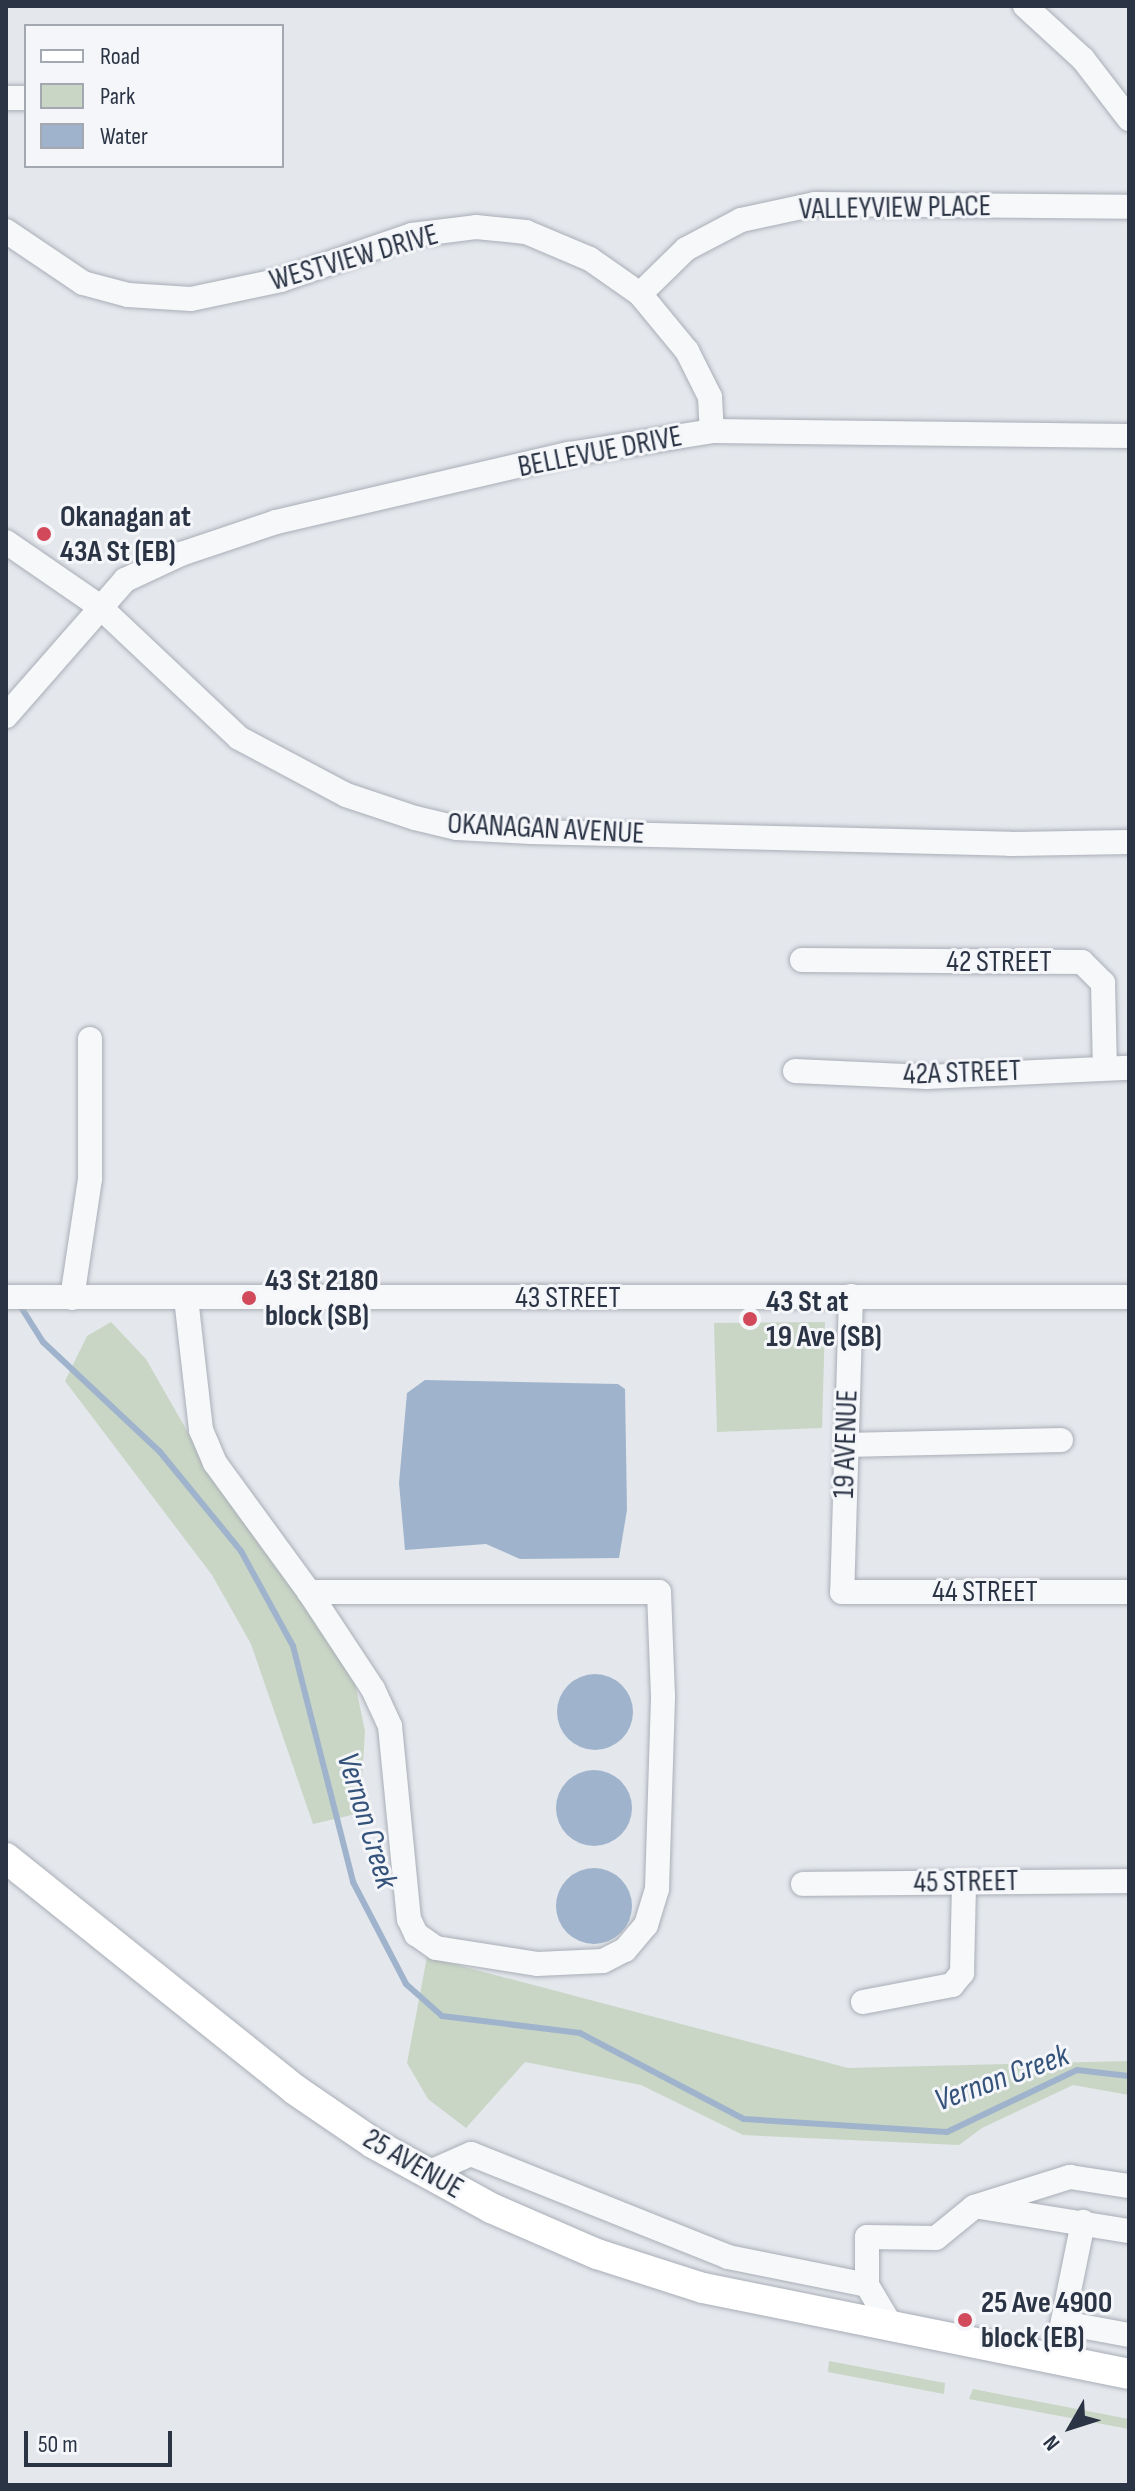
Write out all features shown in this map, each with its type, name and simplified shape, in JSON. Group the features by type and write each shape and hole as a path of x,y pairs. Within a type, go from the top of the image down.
{"main road":[{"name":"25 AVENUE","path":"6,1858 294,2089 432,2177 548,2234 651,2272 748,2300 1129,2374"}],"street":[{"path":"1025,6 1083,59 1129,119"},
{"name":"VALLEYVIEW PLACE","path":"640,294 686,249 741,220 815,204 1129,207"},
{"name":"WESTVIEW DRIVE","path":"6,231 83,283 128,295 191,299 281,280 412,235 476,227 526,232 590,259 640,294 687,351 710,397 712,431"},
{"name":"BELLEVUE DRIVE","path":"6,716 99,606 125,580 181,554 276,522 569,454 712,431 1129,436"},
{"name":"OKANAGAN AVENUE","path":"6,542 99,606 239,738 346,795 429,821 531,832 1010,844 1129,842"},
{"name":"42 STREET","path":"802,960 1082,962 1103,983 1117,1068"},
{"path":"72,1298 90,1179 90,1039"},
{"name":"42A STREET","path":"795,1071 927,1077 1117,1068"},
{"name":"19 AVENUE","path":"842,1592 851,1296"},
{"name":"43 STREET","path":"6,1297 1129,1297"},
{"path":"186,1298 201,1430 215,1463 309,1592 373,1689 390,1726 409,1919 416,1934 436,1948 537,1964 603,1961 625,1950 646,1925 657,1889 663,1696 659,1592 309,1592"},
{"path":"846,1445 1061,1440"},
{"name":"44 STREET","path":"842,1592 1129,1592"},
{"name":"45 STREET","path":"803,1884 1129,1881"},
{"path":"863,2002 952,1985 962,1973 964,1882"},
{"name":"25 AVENUE","path":"437,2169 471,2154 728,2257 867,2285"},
{"path":"893,2329 867,2285 867,2237 936,2238 974,2207 1070,2177 1129,2186"},
{"path":"974,2207 1129,2231"},
{"path":"1055,2360 1083,2222"},
{"path":"1064,2323 1129,2335"}],"green space":[{"path":"111,1322 146,1359 194,1443 353,1674 365,1731 360,1813 313,1824 251,1644 212,1575 65,1381 87,1336"},
{"path":"825,1322 822,1428 717,1432 714,1323"},
{"path":"427,1957 848,2068 1129,2061 1129,2095 1073,2085 982,2128 959,2145 743,2135 641,2085 525,2062 466,2128 428,2099 407,2063"},
{"path":"829,2361 945,2383 944,2394 828,2372"},
{"path":"973,2389 1129,2419 1129,2429 969,2399"}],"water":[{"path":"425,1380 618,1384 625,1389 627,1510 619,1558 520,1559 486,1544 405,1550 399,1483 407,1393"},
{"path":"595,1674 610,1677 622,1685 630,1697 633,1712 630,1727 622,1739 610,1747 595,1750 580,1747 568,1739 560,1727 557,1712 560,1697 568,1685 580,1677"},
{"path":"594,1770 609,1773 621,1781 629,1793 632,1808 629,1823 621,1835 609,1843 594,1846 579,1843 567,1835 559,1823 556,1808 559,1793 567,1781 579,1773"},
{"path":"594,1868 609,1871 621,1879 629,1891 632,1906 629,1921 621,1933 609,1941 594,1944 579,1941 567,1933 559,1921 556,1906 559,1891 567,1879 579,1871"}],"waterway":[{"name":"Vernon Creek","path":"19,1304 43,1342 160,1452 241,1551 293,1646 353,1882 406,1984 442,2016 580,2033 744,2119 947,2132 1077,2070 1129,2076"}],"place":[{"name":"Okanagan at 43A St (EB)","path":"44,534"},
{"name":"43 St 2180 block (SB)","path":"249,1298"},
{"name":"43 St at 19 Ave (SB)","path":"750,1319"},
{"name":"25 Ave 4900 block (EB)","path":"965,2320"}]}
